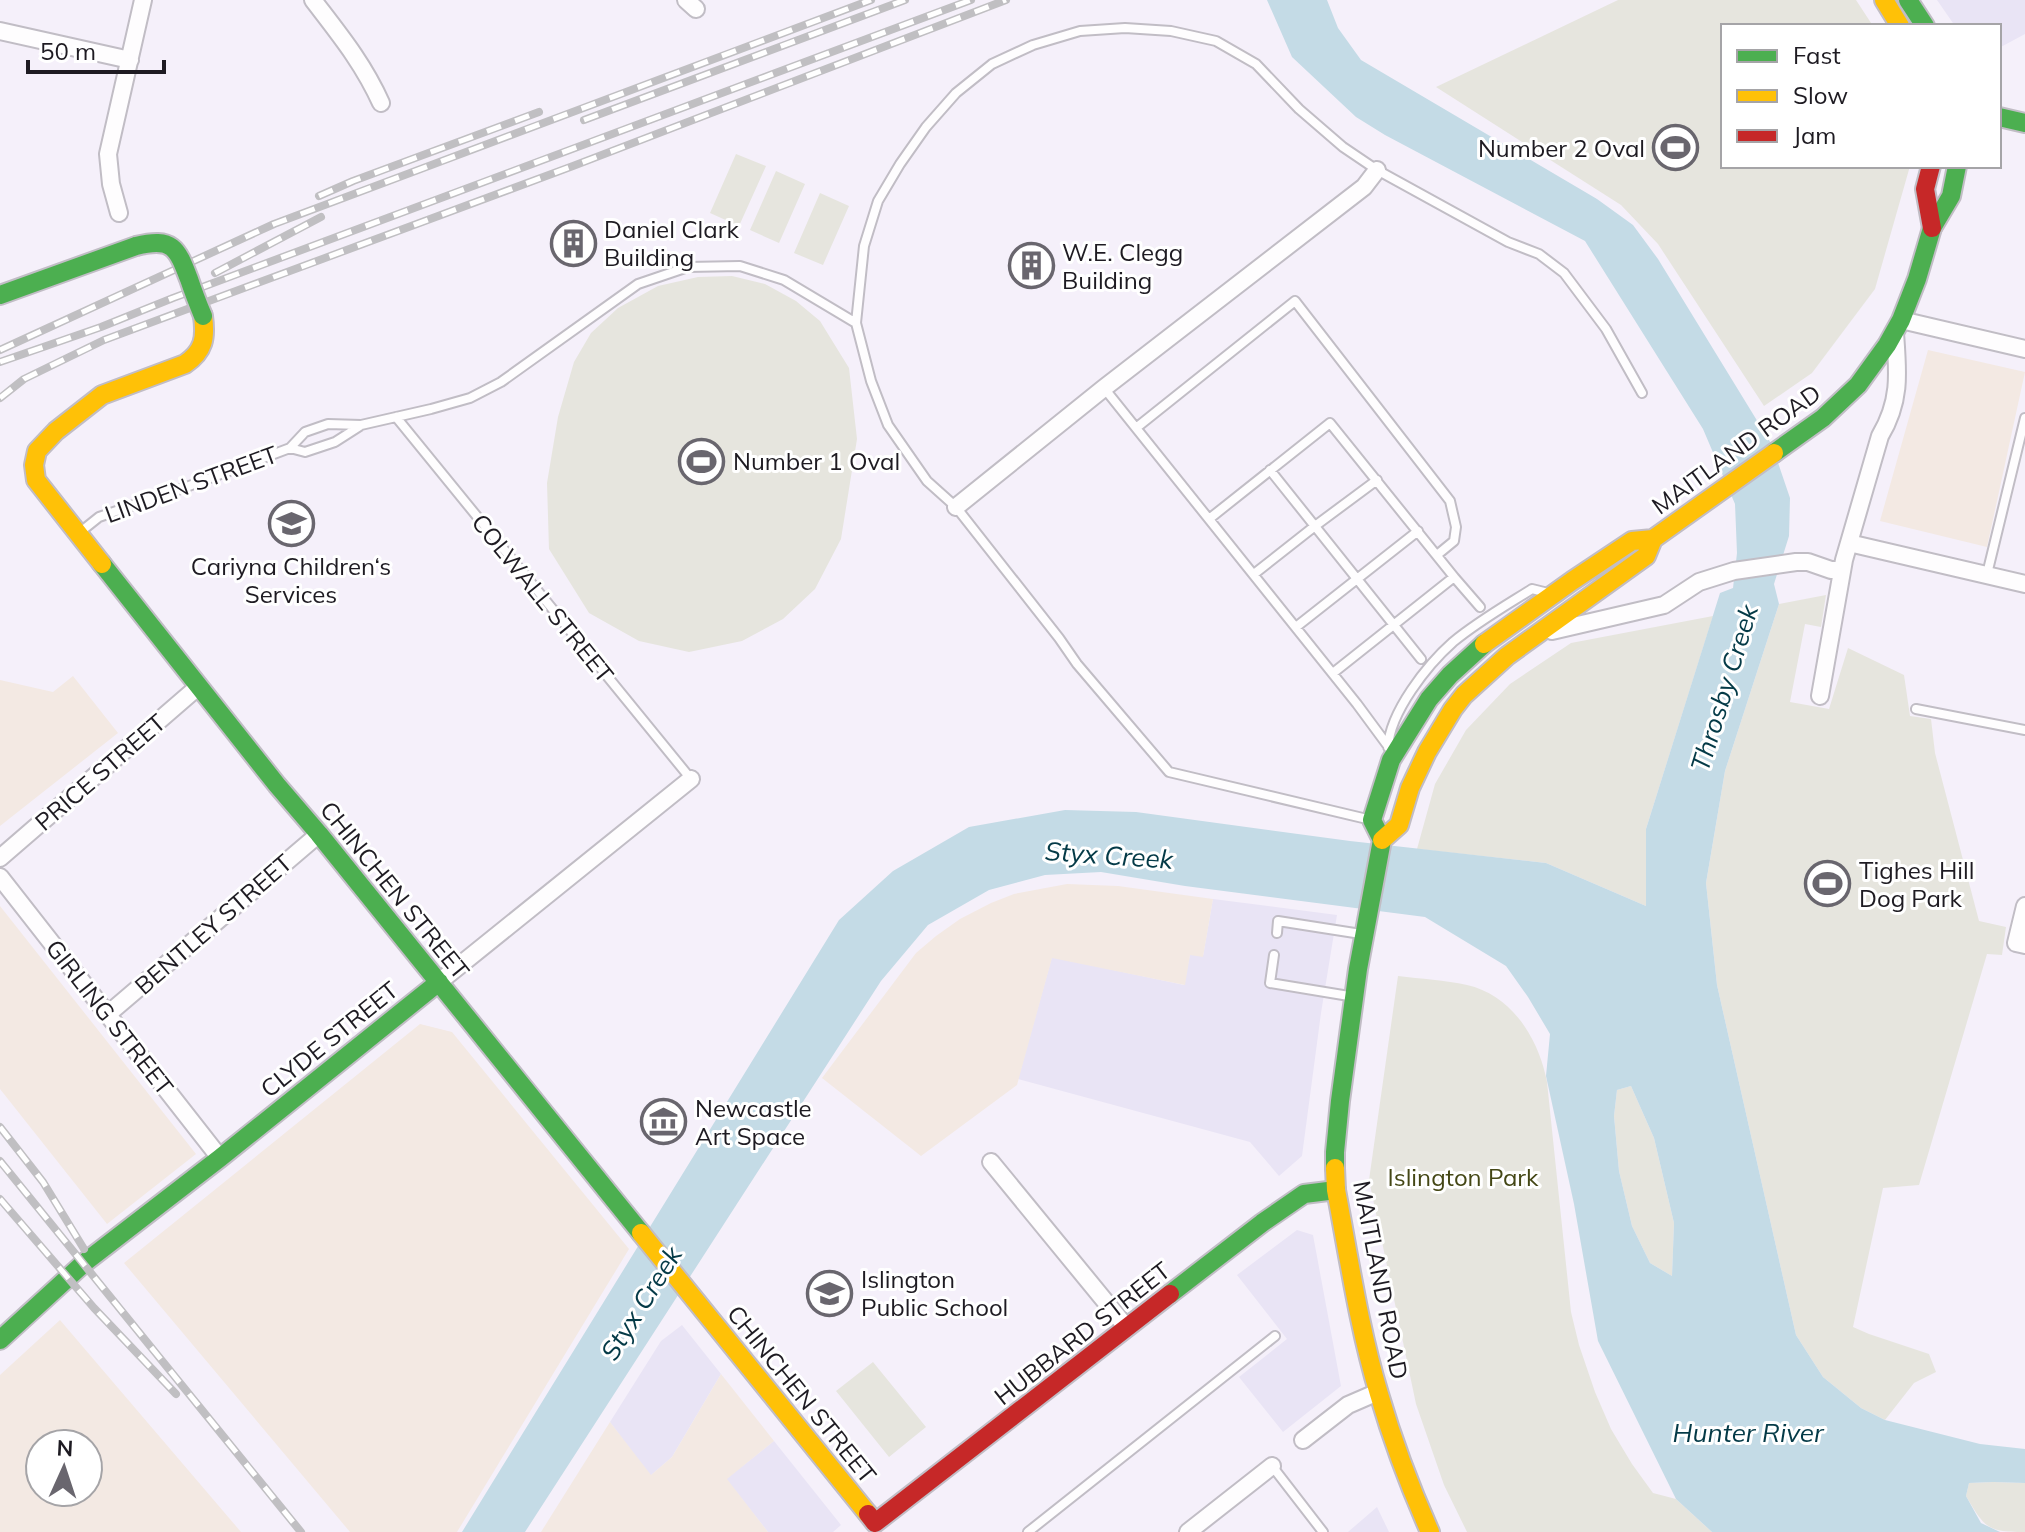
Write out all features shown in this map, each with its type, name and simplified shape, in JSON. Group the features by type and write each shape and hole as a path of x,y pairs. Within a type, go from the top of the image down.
{"street":[{"path":"119,213 111,184 108,154 143,0"},
{"path":"313,0 355,54 381,103"},
{"path":"1884,0 1899,24"},
{"path":"1908,0 1924,24"},
{"path":"0,31 130,60"},
{"path":"2001,117 2025,123"},
{"name":"MAITLAND ROAD","path":"1930,168 1925,189 1932,228"},
{"name":"MAITLAND ROAD","path":"1372,820 1390,753 1450,675 1473,653 1552,594 1632,541 1653,539 1715,496 1823,418 1858,385 1898,327 1932,228 1951,196 1957,168"},
{"path":"956,507 1364,187 1377,170"},
{"name":"CHINCHEN STREET","path":"0,295 136,246 164,242 179,253 203,316 203,347 196,357 185,364 102,395 56,431 37,451 34,465 36,480 277,785 687,1288 874,1529"},
{"path":"1820,696 1842,570 1880,436 1890,420 1899,379 1898,327 2025,349"},
{"name":"MAITLAND ROAD","path":"1430,1532 1402,1467 1378,1392 1336,1190 1336,1137 1354,997 1382,840 1399,825 1417,773 1464,695 1493,669 1646,556 1653,539"},
{"path":"1849,543 2025,584"},
{"path":"1539,634 1664,605 1699,582 1734,571 1796,562 1842,570"},
{"name":"PRICE STREET","path":"0,858 199,686"},
{"name":"CLYDE STREET","path":"0,1340 84,1263 220,1158 691,779"},
{"path":"1372,820 1382,840"},
{"name":"BENTLEY STREET","path":"108,1014 319,834"},
{"name":"GIRLING STREET","path":"0,877 220,1158"},
{"path":"2021,944 2025,906"},
{"path":"991,1162 1127,1328"},
{"name":"HUBBARD STREET","path":"874,1529 1262,1223 1304,1194 1336,1190"},
{"path":"1303,1440 1348,1405 1378,1392"},
{"path":"1188,1532 1272,1466"}],"lane":[{"path":"1372,820 1169,772 1077,664 956,507 927,481 888,425 871,381 856,323 864,246 878,201 900,164 926,127 956,93 992,64 1033,45 1080,31 1125,28 1171,31 1216,41 1256,64 1299,109 1343,147 1377,170 1508,242 1539,254 1564,273 1606,329 1642,393"},
{"name":"LINDEN STREET","path":"77,534 99,517 290,448 305,432 328,424 361,425 470,398 501,382 638,284 688,267 740,266 784,280 856,323"},
{"path":"1136,428 1295,301 1450,501 1456,527 1454,541 1437,555"},
{"path":"1104,388 1333,673 1390,753"},
{"name":"COLWALL STREET","path":"396,417 691,779"},
{"path":"1987,574 2020,460 2025,418"},
{"path":"1209,519 1330,423 1480,607"},
{"path":"290,448 305,452 335,442 361,425"},
{"path":"1270,470 1421,659"},
{"path":"1254,574 1377,480"},
{"path":"1296,627 1418,531"},
{"path":"1333,673 1454,577"},
{"path":"1916,709 2025,730"},
{"path":"1277,933 1278,921 1364,934"},
{"path":"1274,955 1270,983 1354,997"},
{"path":"1028,1532 1275,1336"},
{"path":"1272,1466 1323,1532"}],"shaded area":[{"path":"1937,0 2025,0 2025,34 2001,47 2001,24 1954,24"},
{"path":"1928,350 2025,372 1987,547 1880,521"},
{"path":"73,676 118,733 0,826 0,680 53,692"},
{"path":"1067,884 1118,886 1213,899 1203,957 1190,955 1185,985 1052,958 1017,1085 921,1156 822,1078 916,953 936,936 991,903 1014,894"},
{"path":"1213,899 1337,915 1302,1156 1279,1176 1250,1142 1018,1079 1052,957 1184,985 1190,954 1203,956"},
{"path":"0,906 196,1154 107,1224 0,1089"},
{"path":"420,1024 452,1032 629,1249 457,1532 350,1532 124,1263"},
{"path":"1297,1230 1313,1235 1341,1386 1283,1432 1239,1377 1287,1339 1237,1275"},
{"path":"60,1320 241,1532 0,1532 0,1375"},
{"path":"682,1325 721,1374 672,1457 650,1476 610,1422 661,1341"},
{"path":"721,1374 774,1441 727,1479 768,1532 541,1532 610,1422 651,1475 672,1457"},
{"path":"774,1441 841,1525 833,1532 768,1532 726,1479"},
{"path":"1377,1507 1389,1532 1348,1532"}],"green space":[{"path":"1618,0 1856,0 1872,24 1721,24 1721,168 1909,168 1875,289 1812,373 1764,406 1658,244 1621,205 1436,87"},
{"path":"736,154 766,166 739,226 710,213"},
{"path":"776,171 805,184 779,243 750,230"},
{"path":"820,193 849,206 823,265 794,253"},
{"name":"Number 1 Oval","path":"732,276 765,284 796,301 820,321 849,368 857,439 841,539 815,589 783,619 742,641 689,652 639,641 589,613 549,549 547,483 558,417 574,362 591,333 618,308 658,286 698,277"},
{"path":"1826,595 1821,627 1805,624 1790,702 1829,709 1848,648 1904,675 1910,716 1931,719 1935,753 1979,921 2006,927 2002,955 1987,954 1919,1185 1883,1188 1853,1327 1929,1354 1936,1372 1914,1383 1885,1420 1861,1408 1823,1377 1796,1335 1717,985 1706,883 1725,771 1779,604"},
{"path":"1713,616 1646,829 1646,906 1546,863 1417,849 1435,784 1466,730 1510,684 1571,643"},
{"name":"Islington Park","path":"1398,976 1459,983 1483,990 1510,1009 1530,1035 1547,1082 1571,1312 1595,1392 1611,1429 1653,1493 1676,1499 1712,1532 1467,1532 1444,1485 1416,1404 1369,1180"},
{"path":"1631,1086 1654,1138 1674,1223 1672,1276 1650,1263 1632,1226 1619,1171 1614,1116 1617,1090"},
{"path":"873,1362 926,1427 889,1457 836,1391"},
{"path":"1969,1483 2025,1483 2025,1532 2002,1531 1988,1526 1972,1507 1966,1496"}],"water":[{"name":"Hunter River","path":"1267,0 1327,0 1338,28 1361,60 1597,199 1633,225 1658,259 1772,445 1790,498 1789,536 1774,584 1779,604 1725,771 1706,883 1717,985 1796,1335 1823,1377 1861,1408 1885,1420 1980,1444 2025,1449 2025,1483 1969,1483 1966,1496 1981,1523 2000,1532 1712,1532 1676,1499 1598,1341 1574,1204 1546,1076 1550,1034 1506,966 1425,917 1101,872 1045,875 989,890 928,925 881,981 525,1532 462,1532 839,920 893,871 969,827 1065,810 1136,812 1546,863 1646,906 1646,829 1720,593 1733,588 1737,553 1735,504 1703,429 1585,241 1356,117 1292,57","holes":["1631,1086 1654,1138 1674,1223 1672,1276 1650,1263 1632,1226 1619,1171 1614,1116 1617,1090"]}],"railway":[{"path":"0,350 274,224 871,0"},
{"path":"584,120 905,0"},
{"path":"0,362 101,327 971,0"},
{"path":"0,398 24,379 104,340 573,166 1006,0"},
{"path":"319,196 539,112"},
{"path":"215,273 321,217"},
{"path":"0,1127 43,1182 84,1249"},
{"path":"0,1161 301,1532"},
{"path":"0,1199 94,1308 176,1394"}],"traffic: fast":[{"path":"1908,0 1924,24"},
{"path":"2001,117 2025,123"},
{"path":"1774,453 1823,418 1858,385 1887,345 1901,320 1917,279 1932,228 1951,196 1957,168"},
{"path":"136,246 166,244 177,253 203,316"},
{"path":"0,295 136,246"},
{"path":"102,564 641,1233"},
{"path":"1335,1168 1340,1101 1358,969 1382,840 1372,820 1391,760 1429,699 1484,644"},
{"path":"0,1340 84,1263 439,982"},
{"path":"1170,1294 1304,1194 1336,1190"}],"traffic: slow":[{"path":"1884,0 1899,24"},
{"path":"102,564 36,480 34,465 37,451 56,431 102,395 185,364 202,343 203,316"},
{"path":"1484,644 1632,541 1653,539 1774,453"},
{"path":"1382,840 1399,825 1410,788 1427,752 1464,695 1507,656 1646,556 1653,539"},
{"path":"1335,1168 1350,1267 1372,1369 1396,1447 1430,1532"},
{"path":"641,1233 868,1514"}],"traffic: jam":[{"path":"1930,168 1925,189 1932,228"},
{"path":"868,1514 875,1523 1170,1294"}],"place":[{"name":"Number 2 Oval","path":"1676,148"},
{"name":"Daniel Clark Building","path":"573,243"},
{"name":"W.E. Clegg Building","path":"1031,266"},
{"name":"Number 1 Oval","path":"702,461"},
{"name":"Cariyna Children‘s Services","path":"291,524"},
{"name":"Tighes Hill Dog Park","path":"1828,884"},
{"name":"Newcastle Art Space","path":"664,1122"},
{"name":"Islington Public School","path":"830,1293"}],"water label":[{"name":"Throsby Creek","path":"1724,688"},
{"name":"Styx Creek","path":"1109,855"},
{"name":"Styx Creek","path":"641,1303"}]}
